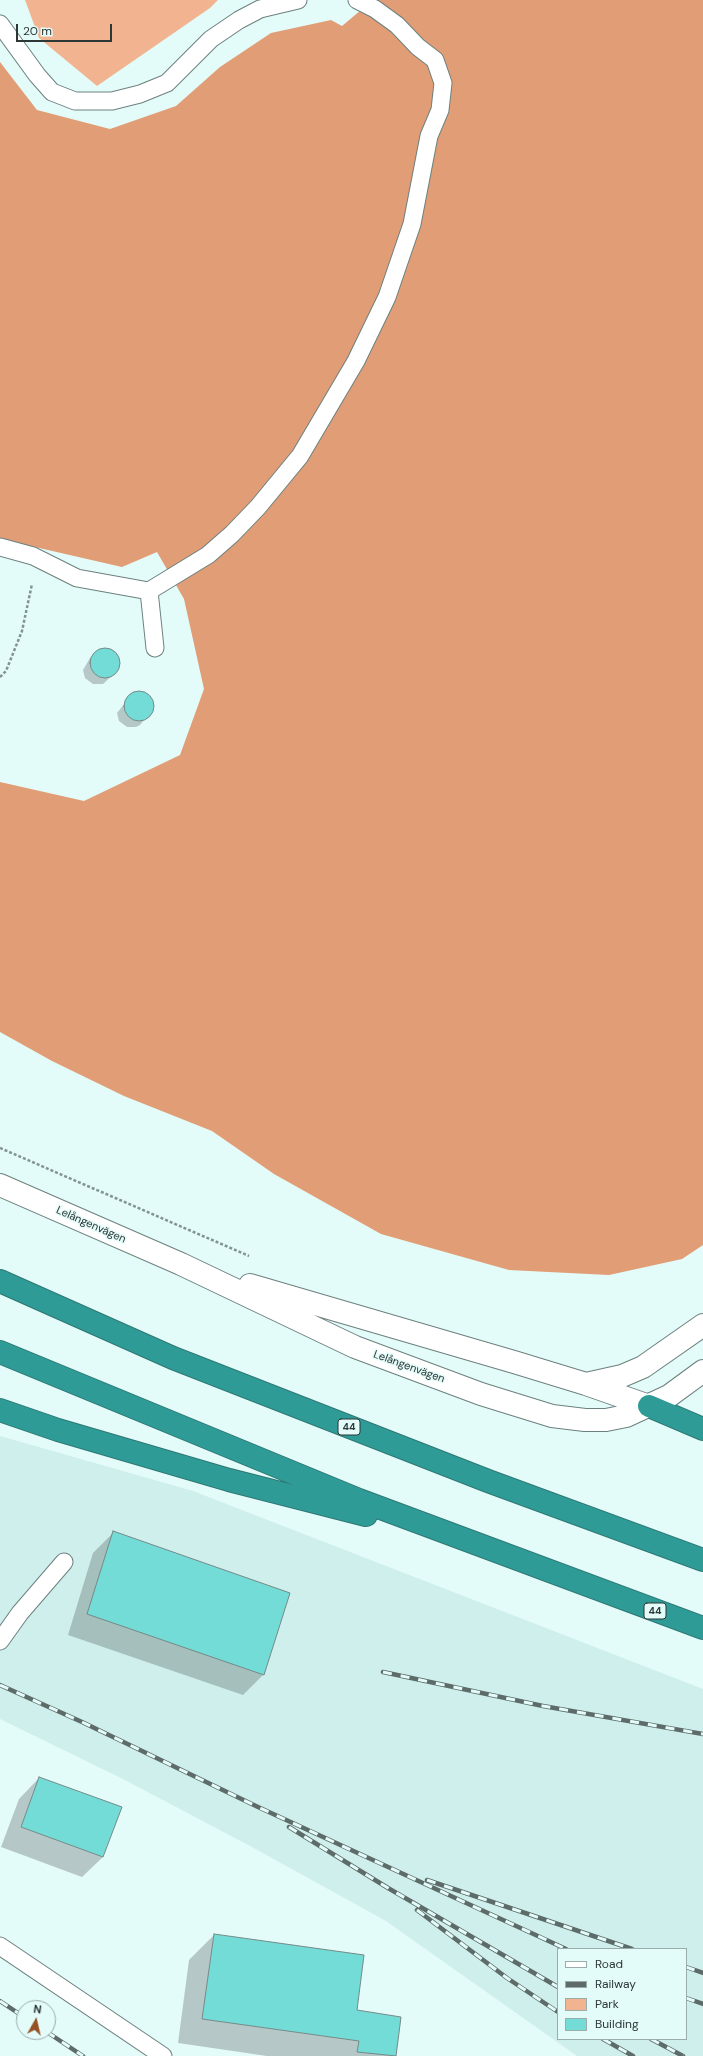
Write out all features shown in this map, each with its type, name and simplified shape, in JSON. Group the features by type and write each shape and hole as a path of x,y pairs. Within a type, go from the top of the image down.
{"highway":[{"name":"44","path":"0,1281 188,1363 488,1481 703,1560"},
{"name":"44","path":"0,1352 460,1539 703,1628"},
{"path":"649,1406 703,1429"},
{"path":"0,1410 58,1430 228,1480 460,1539"}],"street":[{"name":"Lelångenvägen","path":"0,1185 181,1264 355,1347 481,1394 552,1416 585,1420 606,1420 626,1416 669,1396 703,1371"},
{"name":"Lelångenvägen","path":"181,1264 586,1384 649,1406"},
{"name":"Lelångenvägen","path":"586,1384 622,1376 643,1367 703,1326"}],"lane":[{"path":"0,24 37,75 52,92 75,101 112,100 140,94 167,83 211,39 239,20 260,9 298,0"},
{"path":"0,547 33,556 77,578 149,591 208,555 232,534 258,507 300,456 356,361 396,275 412,224 429,136 440,110 443,83 435,60 418,47 397,25 375,9 357,0"},
{"path":"149,591 155,648"},
{"path":"0,1641 20,1613 64,1562"},
{"path":"0,1946 163,2056"}],"path":[{"path":"0,677 6,671 22,631 32,583 39,570 47,563"},
{"path":"0,1148 254,1258"}],"shaded area":[{"path":"373,0 703,0 703,1245 682,1259 609,1275 509,1270 381,1234 274,1174 212,1131 124,1096 52,1061 0,1032 0,782 84,801 180,755 204,689 184,599 157,552 122,567 0,539 0,62 37,110 110,129 176,106 220,67 271,33 331,20 342,26"},
{"path":"0,1436 193,1491 703,1689 703,2056 577,2056 386,1921 252,1847 123,1779 0,1719"}],"green space":[{"path":"25,0 218,0 210,8 97,86 39,38"}],"building":[{"path":"105,648 116,652 120,663 116,674 105,678 94,674 90,663 94,652"},
{"path":"139,691 150,695 154,706 150,717 139,721 128,717 124,706 128,695"},
{"path":"113,1531 290,1593 264,1675 87,1614"},
{"path":"39,1777 122,1807 103,1857 21,1827"},
{"path":"214,1934 364,1955 357,2010 401,2017 396,2056 357,2052 359,2041 202,2019"}],"railway":[{"path":"383,1672 543,1706 703,1734"},
{"path":"0,1685 82,1722 258,1807 564,1948"},
{"path":"289,1827 388,1888 557,1986"},
{"path":"427,1880 629,1948"},
{"path":"417,1910 507,1978 557,2011"},
{"path":"687,1967 703,1973"},
{"path":"687,1998 703,2004"},
{"path":"0,2001 16,2012"},
{"path":"56,2038 83,2056"},
{"path":"605,2040 633,2056"},
{"path":"653,2040 683,2056"}]}
